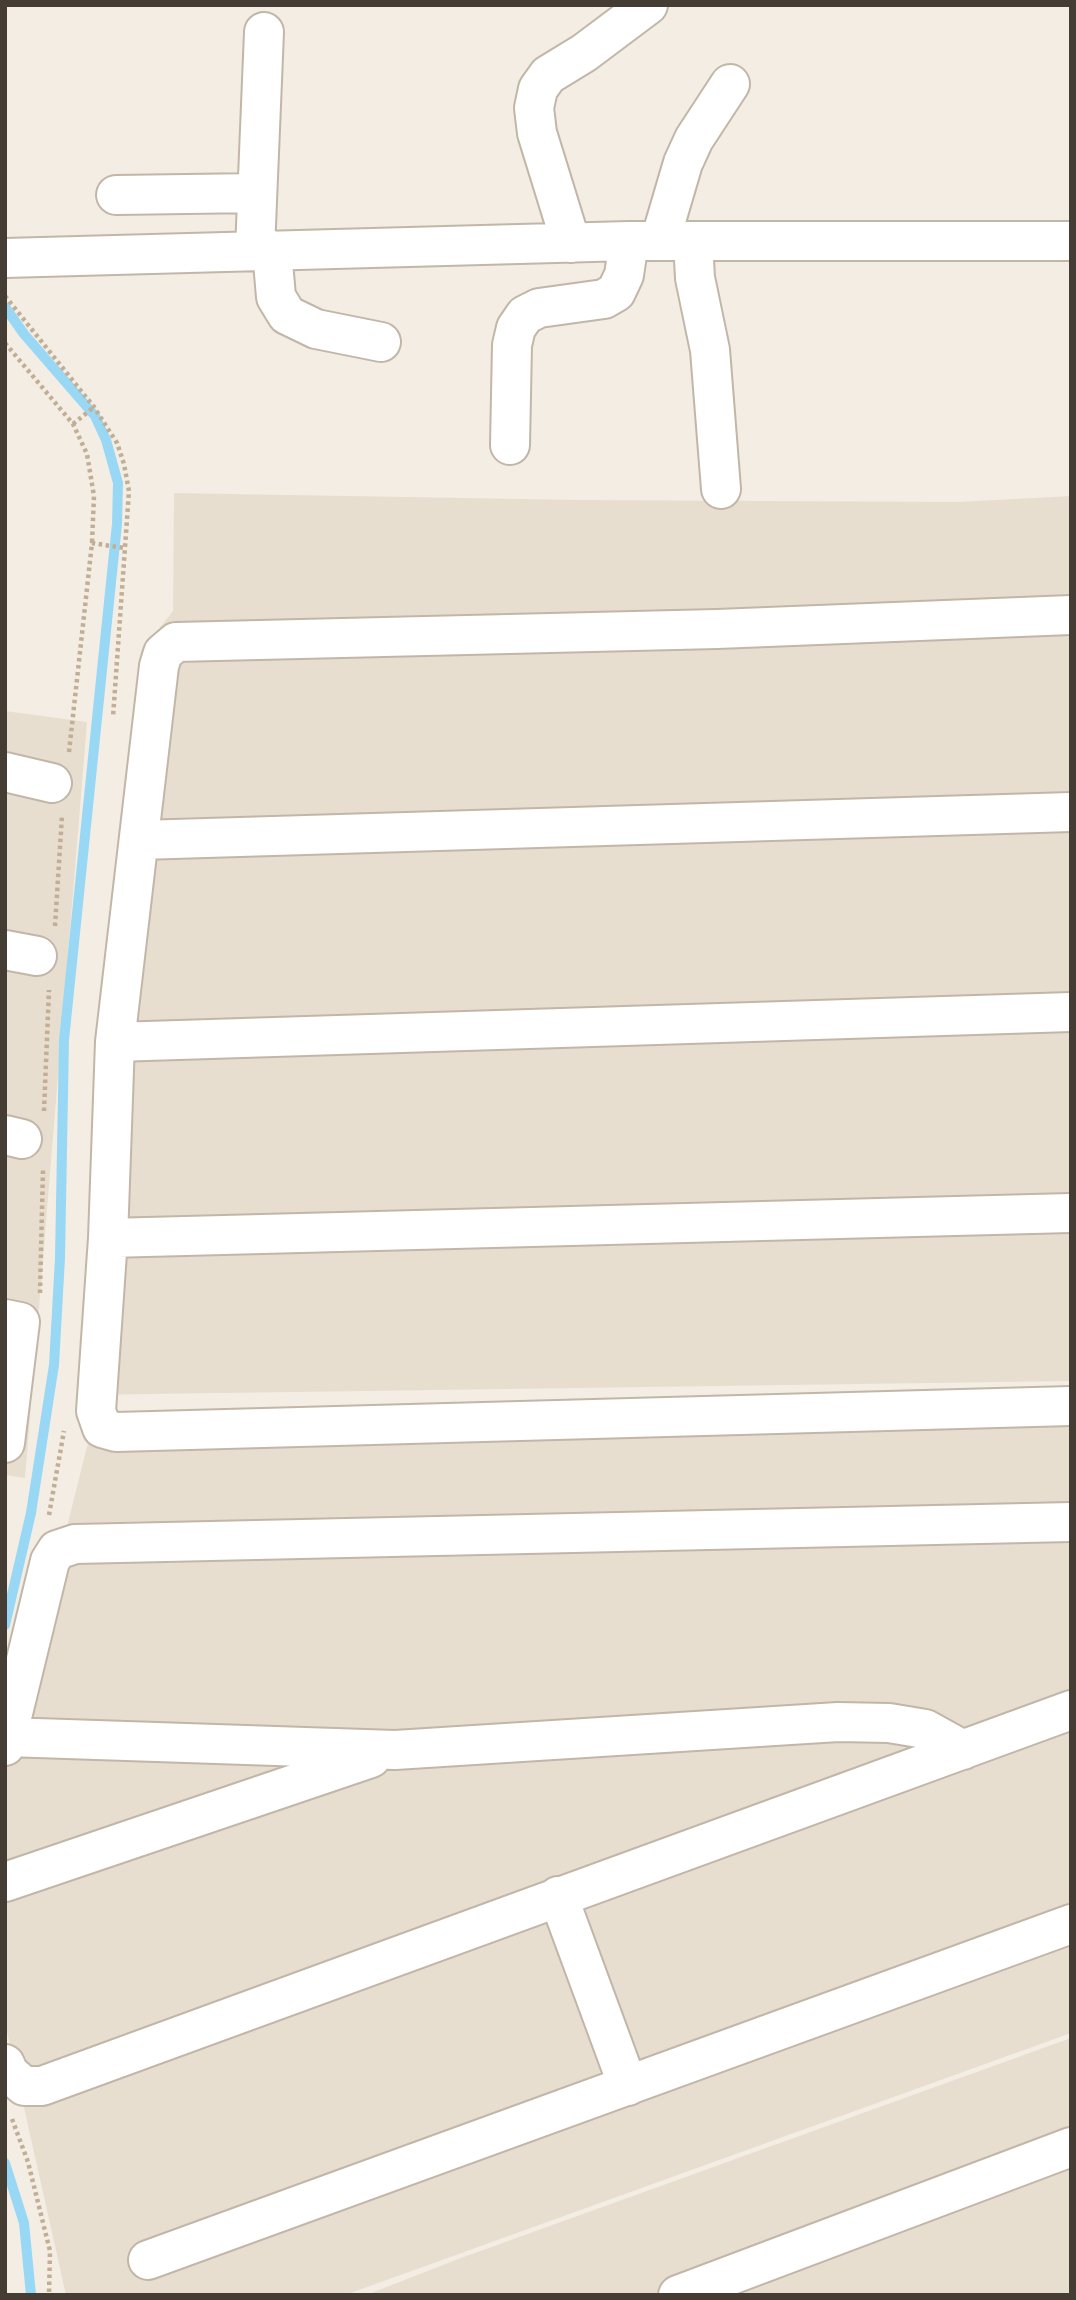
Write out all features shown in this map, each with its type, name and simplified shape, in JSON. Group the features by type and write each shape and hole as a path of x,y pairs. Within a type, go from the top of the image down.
{"street":[{"path":"571,243 537,133 534,107 538,89 548,75 604,40 648,5"},
{"path":"264,32 257,192 263,250 276,297 288,315 316,329 381,342"},
{"path":"510,445 512,345 516,328 525,315 539,308 604,299 616,292 624,275 661,241 683,163 694,139 730,84"},
{"path":"116,194 257,192"},
{"path":"5,258 661,241 1071,240"},
{"path":"661,241 695,278 710,350 721,489"},
{"path":"1071,615 717,629 176,642 163,653 159,666 115,1042 108,1238 96,1411 102,1428 116,1432 1071,1406"},
{"path":"5,772 52,783"},
{"path":"140,840 1071,812"},
{"path":"115,1042 1071,1012"},
{"path":"108,1238 1071,1213"},
{"path":"5,1319 20,1322 5,1443"},
{"path":"963,1750 925,1729 889,1723 838,1722 395,1750 6,1742 50,1561 57,1550 75,1544 1071,1522"},
{"path":"5,2064 9,2073 24,2086 42,2086 1071,1710"},
{"path":"5,1882 395,1750"},
{"path":"558,1896 628,2086"},
{"path":"148,2260 1071,1924"},
{"path":"678,2295 1071,2147"}],"path":[{"path":"5,343 73,424 87,454 94,496 92,543"},
{"path":"73,424 94,407"},
{"path":"10,2113 28,2162 50,2251 49,2295"}],"shaded area":[{"path":"174,493 578,500 958,502 1071,496 1071,1381 81,1395 141,651 173,611"},
{"path":"5,711 87,722 25,1478 5,1475"},
{"path":"1071,1408 1071,2033 345,2295 66,2295 5,2023 5,1775 96,1411"},
{"path":"1071,2038 1071,2295 366,2295 461,2258"}],"waterway":[{"path":"5,307 24,334 95,416 106,440 118,483 117,524 64,1040 60,1258 54,1365 31,1513 5,1625"},
{"path":"5,2163 24,2223 31,2295"}]}
